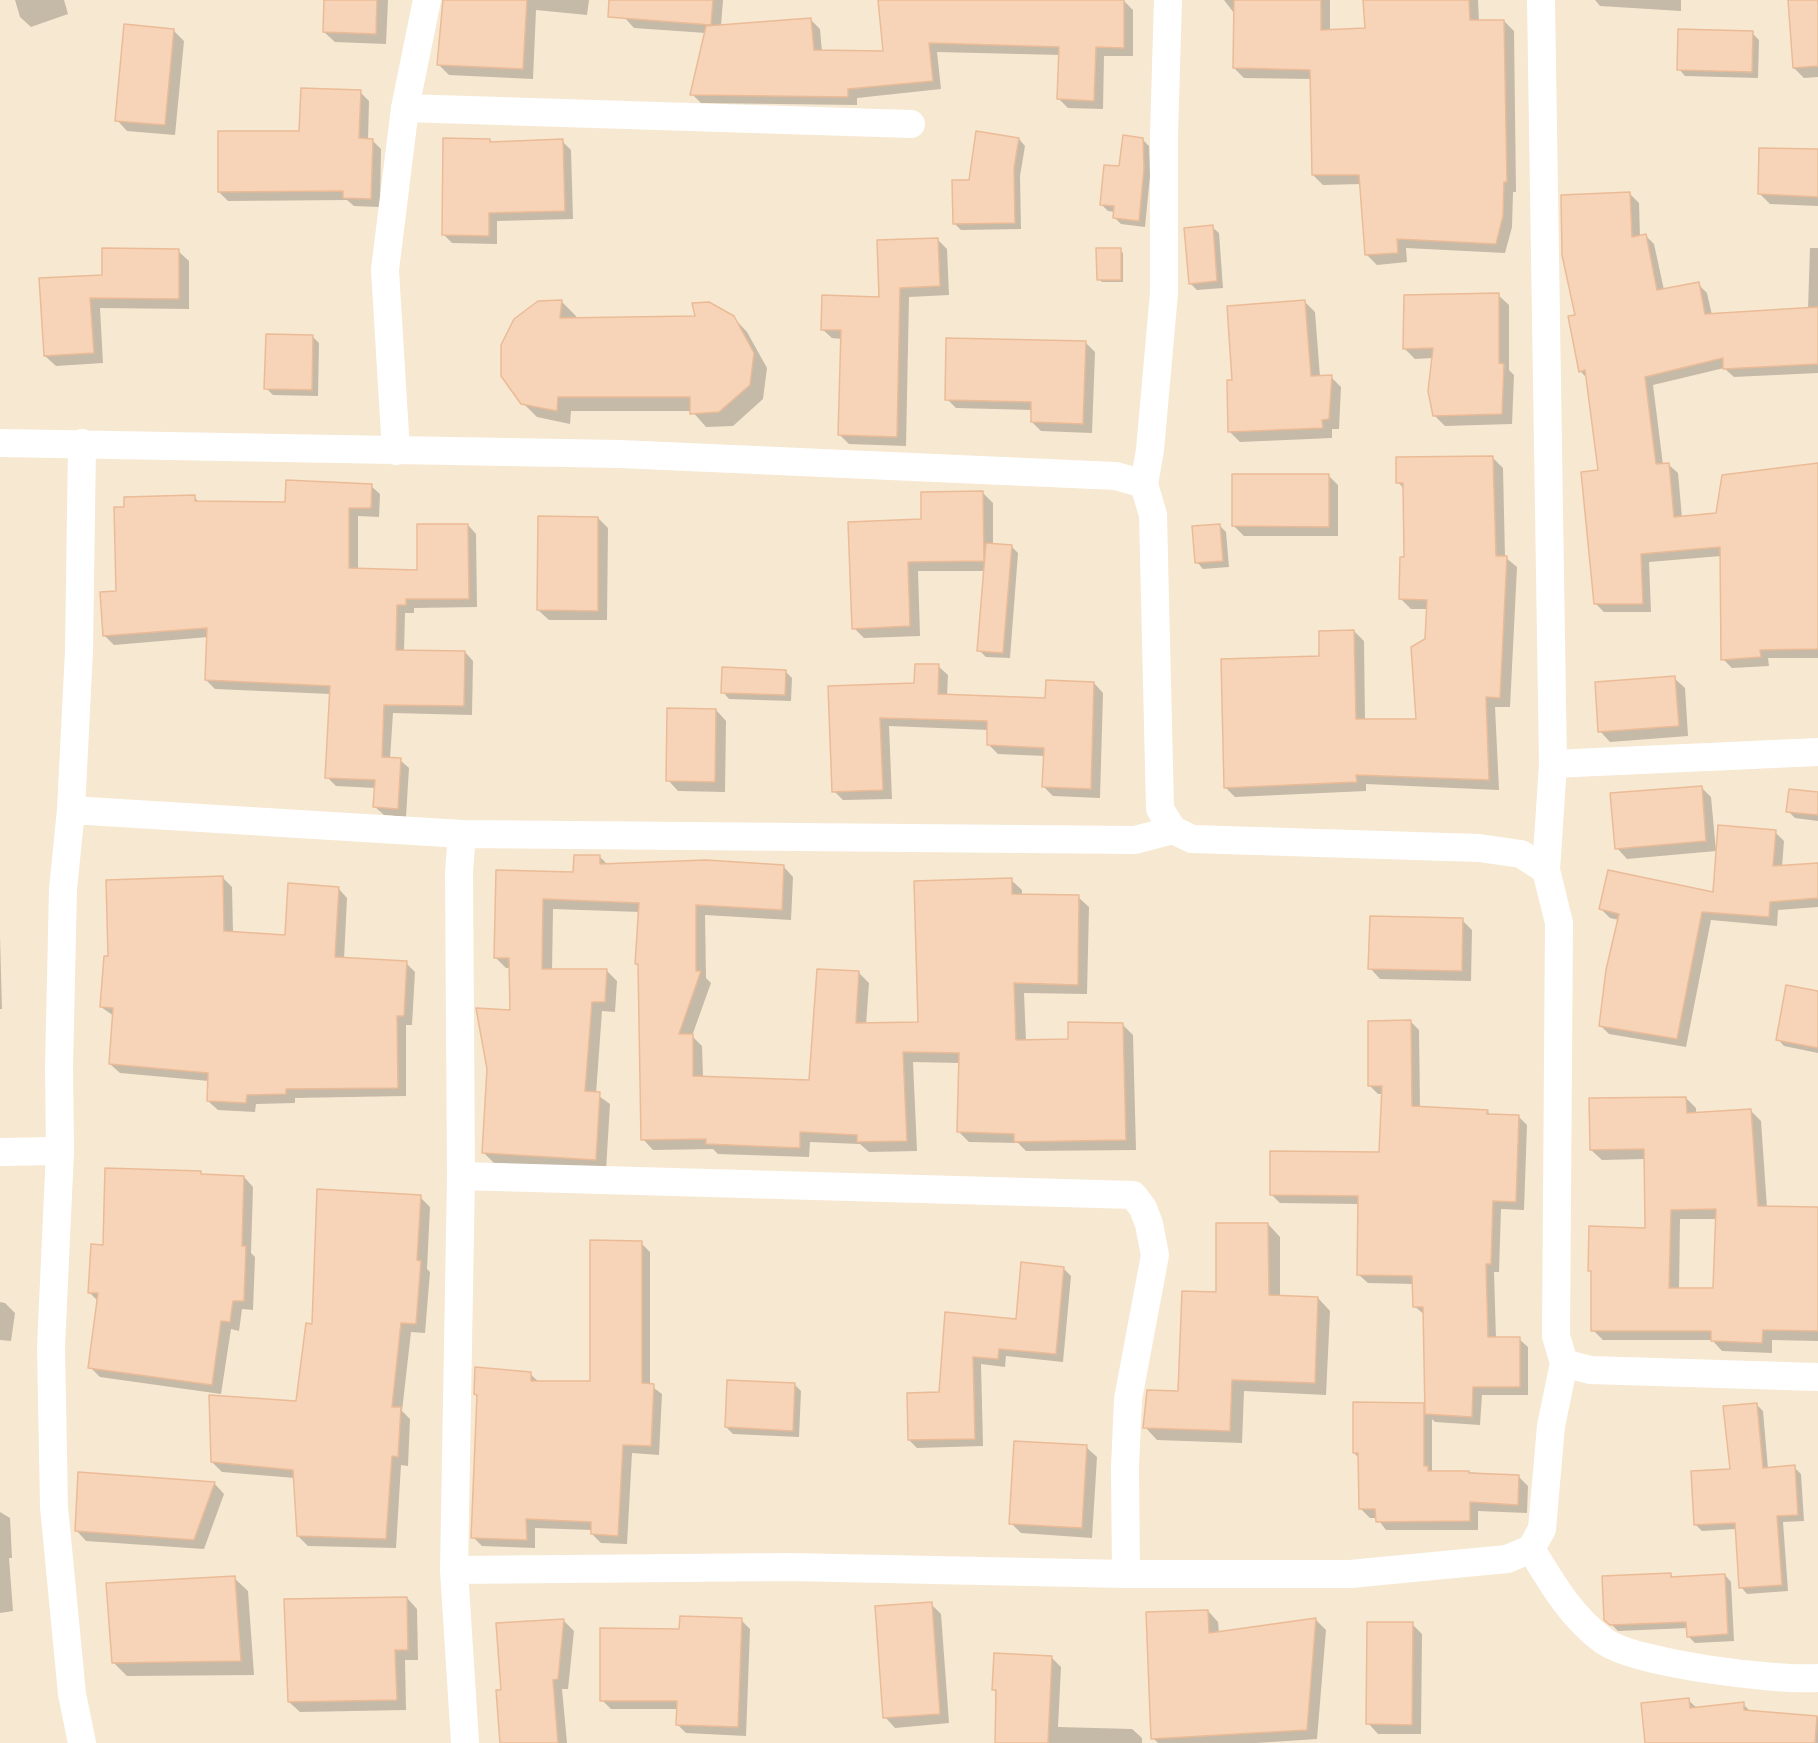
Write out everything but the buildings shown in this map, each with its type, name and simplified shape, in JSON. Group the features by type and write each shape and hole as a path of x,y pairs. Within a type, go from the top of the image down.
{"street":[{"path":"396,451 385,270 405,108 427,0"},
{"path":"1168,0 1164,135 1164,293 1150,450 1144,484 1154,515 1160,809 1173,830 1192,839 1479,848 1521,854 1546,870"},
{"path":"454,1570 789,1567 1126,1574 1350,1575 1508,1559 1531,1549 1542,1529 1551,1426 1564,1364 1556,1336 1559,923 1546,870 1553,764 1541,0"},
{"path":"405,108 911,124"},
{"path":"0,443 620,454 1116,476 1144,484"},
{"path":"82,443 79,651 71,810 63,889 58,1068 60,1151 51,1347 54,1507 72,1694 82,1743"},
{"path":"1553,764 1818,752"},
{"path":"71,810 462,834 1135,840 1173,830"},
{"path":"462,834 459,872 460,1176 454,1570 465,1743"},
{"path":"0,1152 60,1151"},
{"path":"460,1176 1133,1195 1143,1208 1149,1224 1155,1255 1128,1399 1125,1468 1126,1574"},
{"path":"1564,1364 1590,1370 1818,1377"},
{"path":"1531,1549 1571,1612 1606,1642 1652,1660 1754,1675 1818,1678"}],"shaded area":[{"path":"0,0 1818,0 1818,1743 0,1743"}]}
